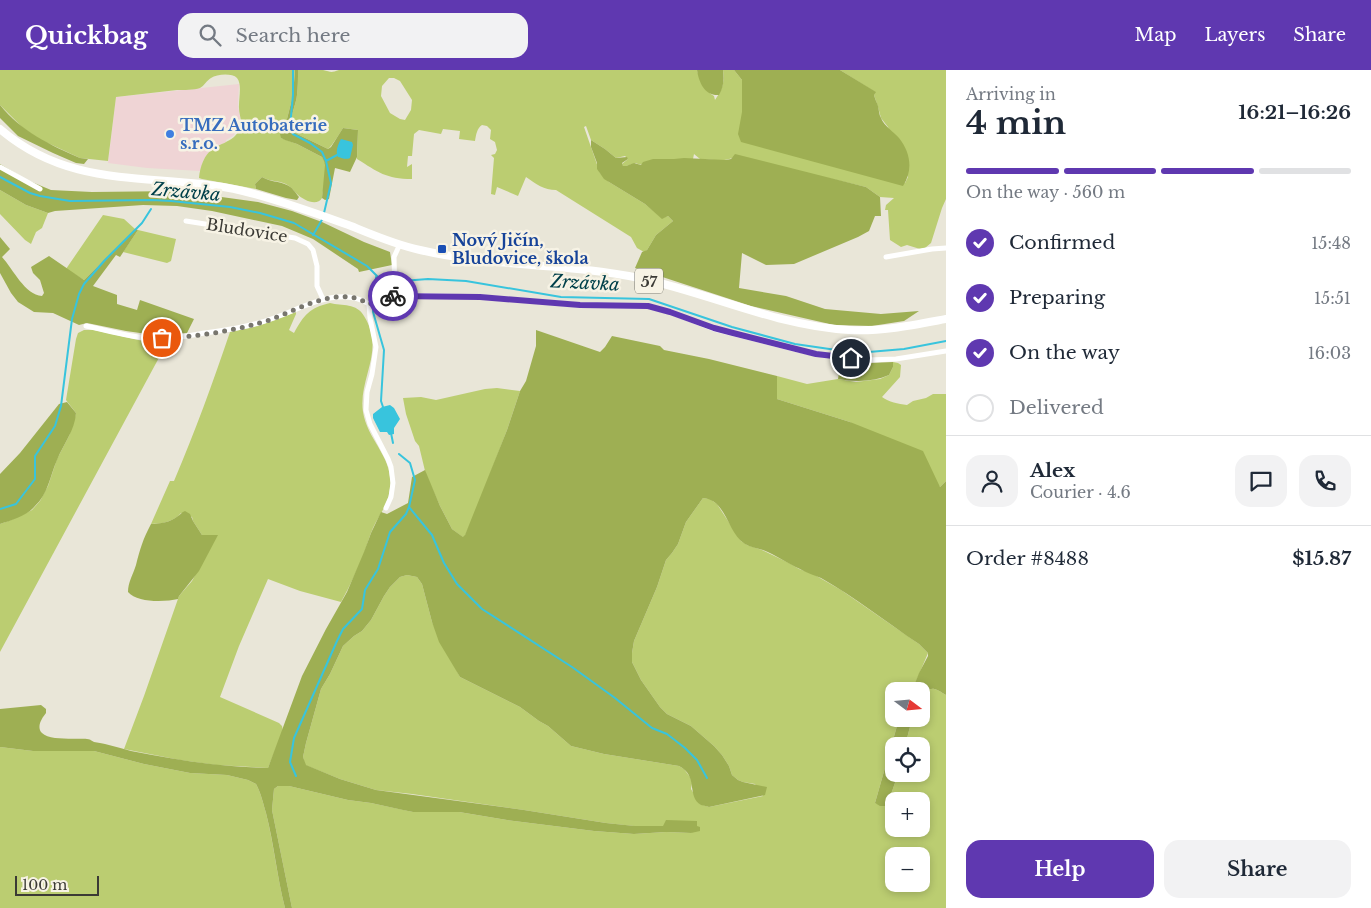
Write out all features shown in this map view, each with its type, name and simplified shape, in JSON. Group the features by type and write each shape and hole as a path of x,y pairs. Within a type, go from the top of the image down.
{"main road":[{"name":"57","path":"0,130 32,151 56,163 74,169 90,173 233,189 292,205 417,250 468,259 639,278 781,319 833,329 880,330 946,319"}],"street":[{"path":"0,167 40,189"},
{"name":"Bludovice","path":"186,221 304,241 313,250 317,266 317,286 323,299"},
{"path":"86,326 147,339 176,338 258,324 323,299 350,297 360,299 369,304 387,300 394,293 395,255 400,244"},
{"path":"886,257 946,248"},
{"path":"394,293 480,297 580,305 648,306 714,328 790,348 816,354 868,360 896,359 946,351"},
{"path":"369,304 376,347 367,392 366,410 370,424 391,467 393,483 391,497 386,508"}],"shaded area":[{"path":"239,84 239,127 226,142 208,153 200,171 147,168 108,163 116,97"}],"green space":[{"path":"0,70 295,70 293,95 286,123 281,130 281,138 322,157 326,171 322,198 317,202 310,202 286,184 262,177 255,184 256,189 199,178 205,157 214,148 234,137 240,128 240,87 239,81 235,76 217,76 210,79 200,88 195,89 116,97 108,161 80,158 37,138 22,127 0,105"},
{"path":"295,70 298,70 298,82 291,118 293,132 328,149 343,128 358,130 357,157 350,172 335,168 329,199 325,200 322,198 325,165 322,157 281,138 280,134 286,123 293,95"},
{"path":"298,70 334,72 339,70 697,70 703,85 714,96 715,100 724,79 723,70 734,70 742,80 742,112 905,183 908,177 888,127 881,118 874,95 875,92 840,70 946,70 946,199 931,243 925,248 920,249 907,245 901,247 890,240 888,210 885,210 886,205 894,198 880,197 866,187 735,156 723,160 713,160 700,159 694,154 693,159 667,159 623,166 622,164 628,159 625,156 616,158 591,140 586,126 584,127 600,173 609,182 645,204 662,218 668,216 673,221 656,235 644,252 637,248 631,237 556,190 544,188 526,177 518,196 497,187 495,195 491,194 494,158 491,155 495,154 497,150 495,142 490,139 491,130 487,126 482,125 479,128 475,141 459,139 460,131 443,129 441,134 419,130 414,134 412,156 408,156 407,167 412,164 412,179 389,176 357,159 358,130 343,128 328,149 293,132 291,123 297,95","holes":["389,78 400,81 412,100 411,110 405,120 390,113 381,96 382,86"]},
{"path":"697,70 723,70 723,83 719,95 706,91 699,80"},
{"path":"734,70 840,70 876,92 874,95 880,117 884,124 899,138 908,156 908,174 903,186 741,142 738,134 742,112 742,80"},
{"path":"0,105 27,130 58,148 80,158 88,159 84,164 76,163 18,136 0,118"},
{"path":"591,140 616,158 627,157 628,159 622,163 623,166 634,163 641,165 643,162 653,159 726,160 731,159 735,154 866,187 880,197 881,216 875,216 869,231 794,264 766,265 742,253 739,288 786,296 825,309 881,314 919,311 904,321 872,326 834,325 751,306 635,268 642,252 647,250 656,235 673,221 668,216 662,219 645,204 604,179 597,169"},
{"path":"0,164 27,180 51,190 92,192 178,191 258,202 292,211 322,222 390,252 392,265 359,272 358,269 313,239 282,226 212,211 177,206 143,205 48,213 26,205 0,190"},
{"path":"262,177 289,186 299,197 297,200 286,198 256,189 255,184"},
{"path":"0,190 26,205 48,213 42,228 36,232 31,244 0,214"},
{"path":"103,215 124,219 135,229 84,280 66,269"},
{"path":"135,229 138,230 120,257 116,255 93,286 117,295 117,304 137,310 140,300 194,319 187,333 154,335 87,323 79,325 53,313 34,312 18,302 0,273 0,237 10,249 2,257 30,291 42,296 44,293 40,280 33,273 31,267 49,256 84,280"},
{"path":"138,230 176,239 171,261 167,263 123,252"},
{"path":"330,303 357,309 364,316 370,329 372,353 364,388 363,412 370,433 386,461 390,482 389,494 359,566 341,602 300,591 268,579 239,646 220,697 282,726 283,731 268,768 216,765 124,749 179,596 192,581 217,535 202,535 192,517 181,513 168,522 151,524 170,481 174,481 182,463 230,332 258,326 296,312 289,330 294,333 308,313 317,307"},
{"path":"84,330 94,330 143,341 168,341 0,652 0,524 32,510 40,501 48,486 57,459 69,436 76,413 66,400 76,339 78,333"},
{"path":"536,330 600,352 612,336 660,346 664,350 777,376 777,399 850,422 923,451 940,487 946,481 946,695 938,690 930,689 930,682 916,682 928,656 928,653 919,644 834,585 768,552 745,544 734,532 717,504 703,498 686,522 678,544 666,560 657,587 634,641 632,662 641,680 667,714 691,726 714,746 729,766 732,775 738,780 767,787 765,795 709,807 701,805 694,797 689,775 679,766 604,754 571,746 548,726 520,707 460,677 439,642 422,584 417,577 407,575 400,577 390,587 371,620 362,631 343,646 321,689 303,757 306,765 340,779 376,790 635,826 663,826 666,820 697,821 700,831 691,833 634,834 594,831 459,812 413,812 348,800 289,786 278,786 274,789 272,810 292,908 285,908 269,825 256,784 227,775 190,773 144,764 94,751 33,751 0,747 0,709 41,705 46,709 46,713 40,723 40,731 46,736 64,739 87,739 131,751 216,765 268,768 302,676 347,592 381,512 387,514 408,503 412,477 425,470 452,529 463,537 465,535 507,430 520,391 526,381 536,346"},
{"path":"841,360 871,363 893,362 893,367 889,375 877,379 864,381 845,380 838,379"},
{"path":"893,362 901,365 900,377 882,397 885,399 907,405 933,394 946,394 946,481 940,487 850,422 777,399 777,376 807,384 838,379 856,382 880,379 889,375"},
{"path":"497,388 520,391 507,430 464,538 452,529 426,475 419,446 415,441 406,414 403,398 421,397 436,400"},
{"path":"67,402 76,413 75,419 43,496 28,512 0,524 0,474 20,453 59,404"},
{"path":"703,498 710,499 717,504 741,541 813,574 841,590 919,644 928,653 916,682 885,682 885,728 896,728 894,737 885,737 885,768 875,803 885,806 885,837 930,837 930,792 892,792 895,782 930,782 930,737 907,737 910,728 930,728 930,689 938,690 946,695 946,908 292,908 272,810 274,789 278,786 289,786 348,800 413,812 459,812 594,831 634,834 691,833 697,826 697,821 664,826 634,826 606,823 376,790 340,779 305,765 303,757 321,689 343,646 362,631 371,620 390,587 400,577 407,575 417,577 422,584 432,622 460,677 520,707 548,726 571,746 604,754 679,766 690,777 691,789 700,804 709,807 763,796 755,784 743,782 732,775 722,755 691,726 667,714 660,707 641,680 632,662 634,641 657,587 666,560 678,544 686,522"},
{"path":"185,511 190,514 202,535 218,535 199,571 178,599 152,601 132,596 128,592 129,585 142,544 151,524 169,521"},
{"path":"896,728 910,728 907,737 894,737"},
{"path":"0,747 33,751 94,751 144,764 190,773 227,775 256,784 266,813 285,908 0,908"},
{"path":"885,768 885,782 895,782 892,792 885,792 885,806 875,803"}],"water":[{"path":"341,139 352,142 350,158 346,159 337,155"},
{"path":"390,405 394,408 400,419 394,428 394,434 389,435 387,432 380,432 373,414 382,407"}],"waterway":[{"path":"293,70 290,127 293,134 322,152 326,161 331,183 324,213"},
{"path":"326,161 337,155"},
{"name":"Zrzávka","path":"0,177 30,193 70,201 171,201 230,207 260,213 294,223 367,266 378,277 387,280 428,279 466,281 561,297 649,299 732,327 795,344 857,353 904,349 946,341"},
{"path":"0,509 16,504 35,479 35,456 55,426 61,406 72,319 84,284 142,223 151,209"},
{"path":"313,235 323,218"},
{"path":"376,277 373,312 384,350 381,401 383,407"},
{"path":"391,433 393,443"},
{"path":"399,454 410,463 415,480 409,507 432,535 444,563 457,584 482,609 572,667 652,728 667,734 697,760 707,778"},
{"path":"296,776 290,762 294,738 343,629 362,609 365,590 378,569 390,532 406,514 409,507"}],"way so far":[{"path":"162,338 176,338 258,324 323,299 350,297 360,299 369,304 387,300 393,296"}],"place":[{"name":"TMZ Autobaterie s.r.o.","path":"170,134"},
{"name":"Nový Jičín, Bludovice, škola","path":"442,249"}],"route":[{"path":"393,296 480,297 580,305 648,306 733,333 816,354 851,358"}]}
